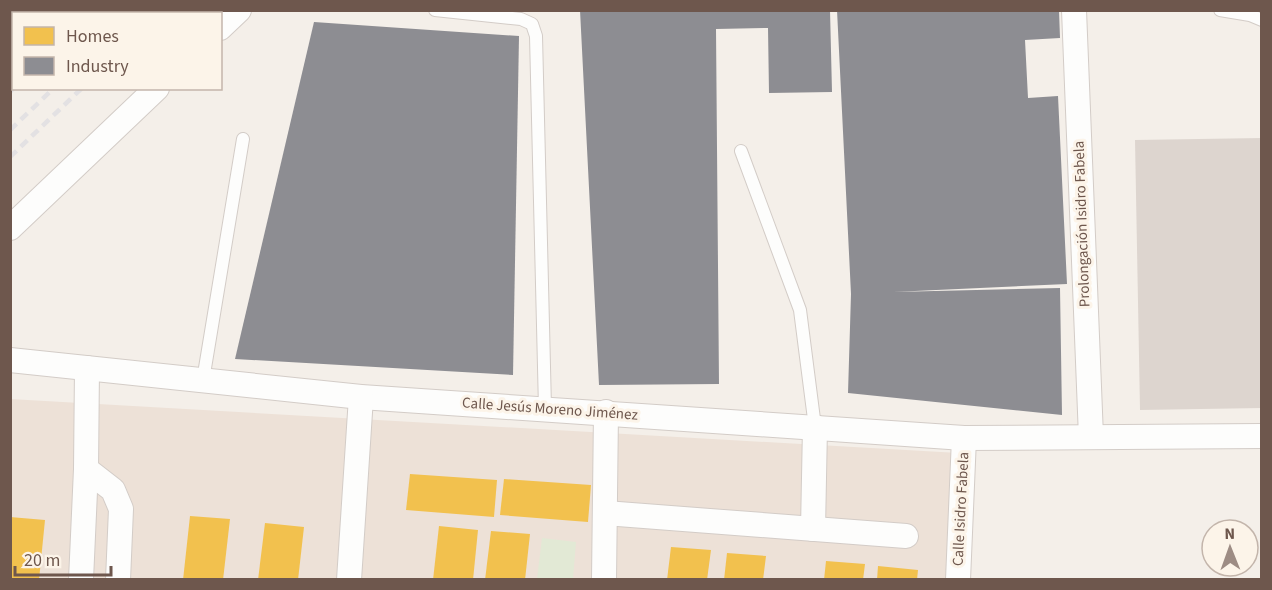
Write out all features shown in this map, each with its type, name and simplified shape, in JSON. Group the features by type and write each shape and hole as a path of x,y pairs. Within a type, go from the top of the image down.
{"street":[{"path":"222,26 239,10"},
{"name":"Prolongación Isidro Fabela","path":"1074,10 1091,437"},
{"path":"10,228 155,90"},
{"name":"Calle Jesús Moreno Jiménez","path":"10,360 361,397 964,438 1262,436"},
{"path":"81,579 86,469 87,368"},
{"path":"349,579 361,397"},
{"path":"604,579 606,412"},
{"path":"813,529 815,427"},
{"name":"Calle Isidro Fabela","path":"958,579 964,438"},
{"path":"86,469 113,490 120,509 118,579"},
{"path":"605,513 906,536"}],"lane":[{"path":"435,10 521,19 532,24 536,36 544,408"},
{"path":"1220,10 1250,15 1262,20"},
{"path":"203,380 243,140"},
{"path":"741,151 800,310 815,427"}],"shaded area":[{"path":"10,399 976,454 967,579 11,579"}],"green space":[{"path":"542,538 576,542 573,579 537,579"}],"building: Homes":[{"path":"410,474 497,480 494,517 406,510"},
{"path":"504,479 591,485 588,522 500,515"},
{"path":"190,516 230,519 223,580 183,580"},
{"path":"10,517 45,520 39,580 10,580"},
{"path":"265,523 304,527 298,580 258,580"},
{"path":"439,526 478,530 473,580 433,580"},
{"path":"491,531 530,534 525,580 485,580"},
{"path":"671,547 711,550 707,580 667,580"},
{"path":"727,553 766,556 763,580 724,580"},
{"path":"826,561 865,564 863,580 824,580"},
{"path":"878,566 918,570 917,580 877,580"}],"building: Industry":[{"path":"580,10 830,10 832,92 769,93 768,28 716,29 719,384 599,385"},
{"path":"837,10 1059,10 1060,38 1025,40 1028,98 1058,96 1067,284 893,292 1060,288 1062,415 848,393 851,294"},
{"path":"314,22 519,36 513,375 235,359"}],"building: Other":[{"path":"1262,138 1262,408 1140,410 1135,140"}],"railway":[{"path":"10,130 52,90"},
{"path":"10,157 80,90"}]}
